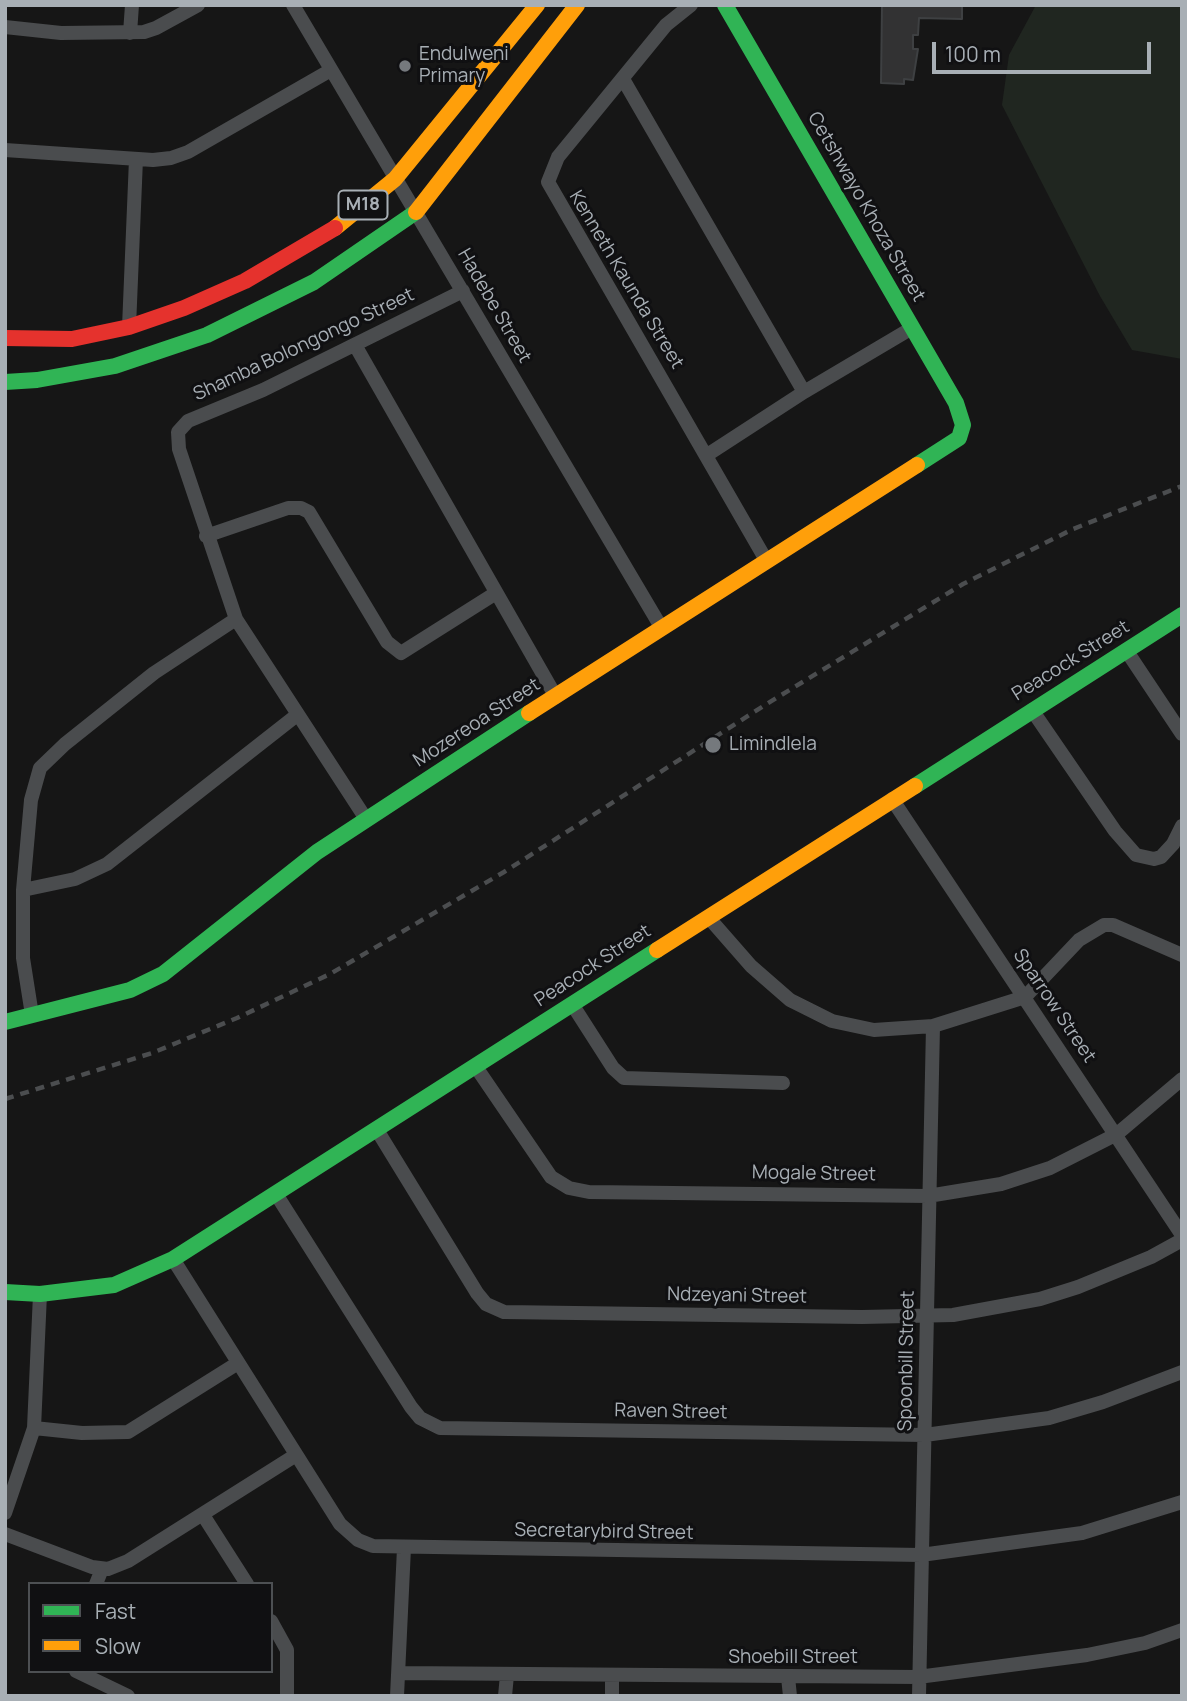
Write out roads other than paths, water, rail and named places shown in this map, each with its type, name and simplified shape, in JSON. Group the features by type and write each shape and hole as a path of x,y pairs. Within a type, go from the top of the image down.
{"street":[{"path":"130,33 132,5"},
{"path":"5,27 61,33 130,33 156,29 198,5"},
{"name":"Hadebe Street","path":"293,5 661,627"},
{"name":"M18","path":"5,338 72,339 129,327 184,308 289,257 331,231 395,179 537,5"},
{"name":"M18","path":"5,382 51,378 115,366 207,335 314,282 416,212 577,5"},
{"name":"Kenneth Kaunda Street","path":"691,5 666,25 558,157 550,170 548,182 766,560"},
{"name":"Cetshwayo Khoza Street","path":"725,5 956,404 963,425 962,432"},
{"path":"5,150 136,159 171,158 188,152 331,70"},
{"path":"623,79 804,391"},
{"path":"129,327 136,159"},
{"name":"Shamba Bolongongo Street","path":"366,819 236,619 206,536 177,439 181,426 463,291"},
{"path":"707,455 804,391 912,328"},
{"path":"355,345 556,696"},
{"name":"Mozereoa Street","path":"5,1022 149,983 298,865 661,627 952,444 962,432"},
{"path":"206,536 289,508 301,508 309,512 387,642 401,653 496,593"},
{"name":"Peacock Street","path":"5,1292 40,1294 114,1285 173,1259 1182,615"},
{"path":"32,1015 23,958 23,890 31,800 40,768 65,744 154,673 236,619"},
{"path":"1126,650 1182,734"},
{"path":"1032,710 1115,831 1136,855 1145,858 1161,857 1168,851 1182,826"},
{"path":"23,890 75,879 107,864 297,715"},
{"name":"Sparrow Street","path":"892,799 1116,1134 1182,1238"},
{"path":"709,918 751,967 790,1000 832,1021 874,1030 933,1026 1025,997 1079,940 1104,925 1113,925 1182,955"},
{"path":"572,1004 612,1068 624,1078 783,1083"},
{"name":"Spoonbill Street","path":"919,1696 933,1026"},
{"name":"Mogale Street","path":"476,1067 541,1166 559,1184 589,1192 928,1196 1026,1177 1116,1134 1182,1079"},
{"name":"Ndzeyani Street","path":"377,1130 477,1293 494,1309 522,1313 927,1316 992,1309 1040,1300 1121,1270 1182,1238"},
{"name":"Raven Street","path":"276,1194 411,1407 428,1424 455,1429 925,1436 1049,1418 1103,1402 1182,1372"},
{"name":"Secretarybird Street","path":"173,1259 348,1533 373,1546 921,1555 1083,1534 1182,1502"},
{"path":"5,1513 34,1429 40,1294"},
{"path":"34,1429 82,1433 128,1432 238,1363"},
{"path":"5,1534 102,1569 128,1561 296,1455"},
{"path":"203,1515 246,1582"},
{"path":"397,1696 404,1548"},
{"path":"97,1582 102,1569"},
{"path":"273,1625 287,1650 287,1696"},
{"name":"Shoebill Street","path":"398,1673 918,1677 1087,1656 1145,1643 1182,1630"},
{"path":"80,1673 128,1696"},
{"path":"505,1696 507,1675"},
{"path":"612,1675 612,1696"},
{"path":"788,1677 790,1696"}],"railway":[{"path":"5,1099 152,1053 237,1018 330,974 504,872 765,705 963,584 1073,529 1182,486"}],"place":[{"name":"Endulweni Primary","path":"405,66"},
{"name":"Limindlela","path":"713,745"}]}
